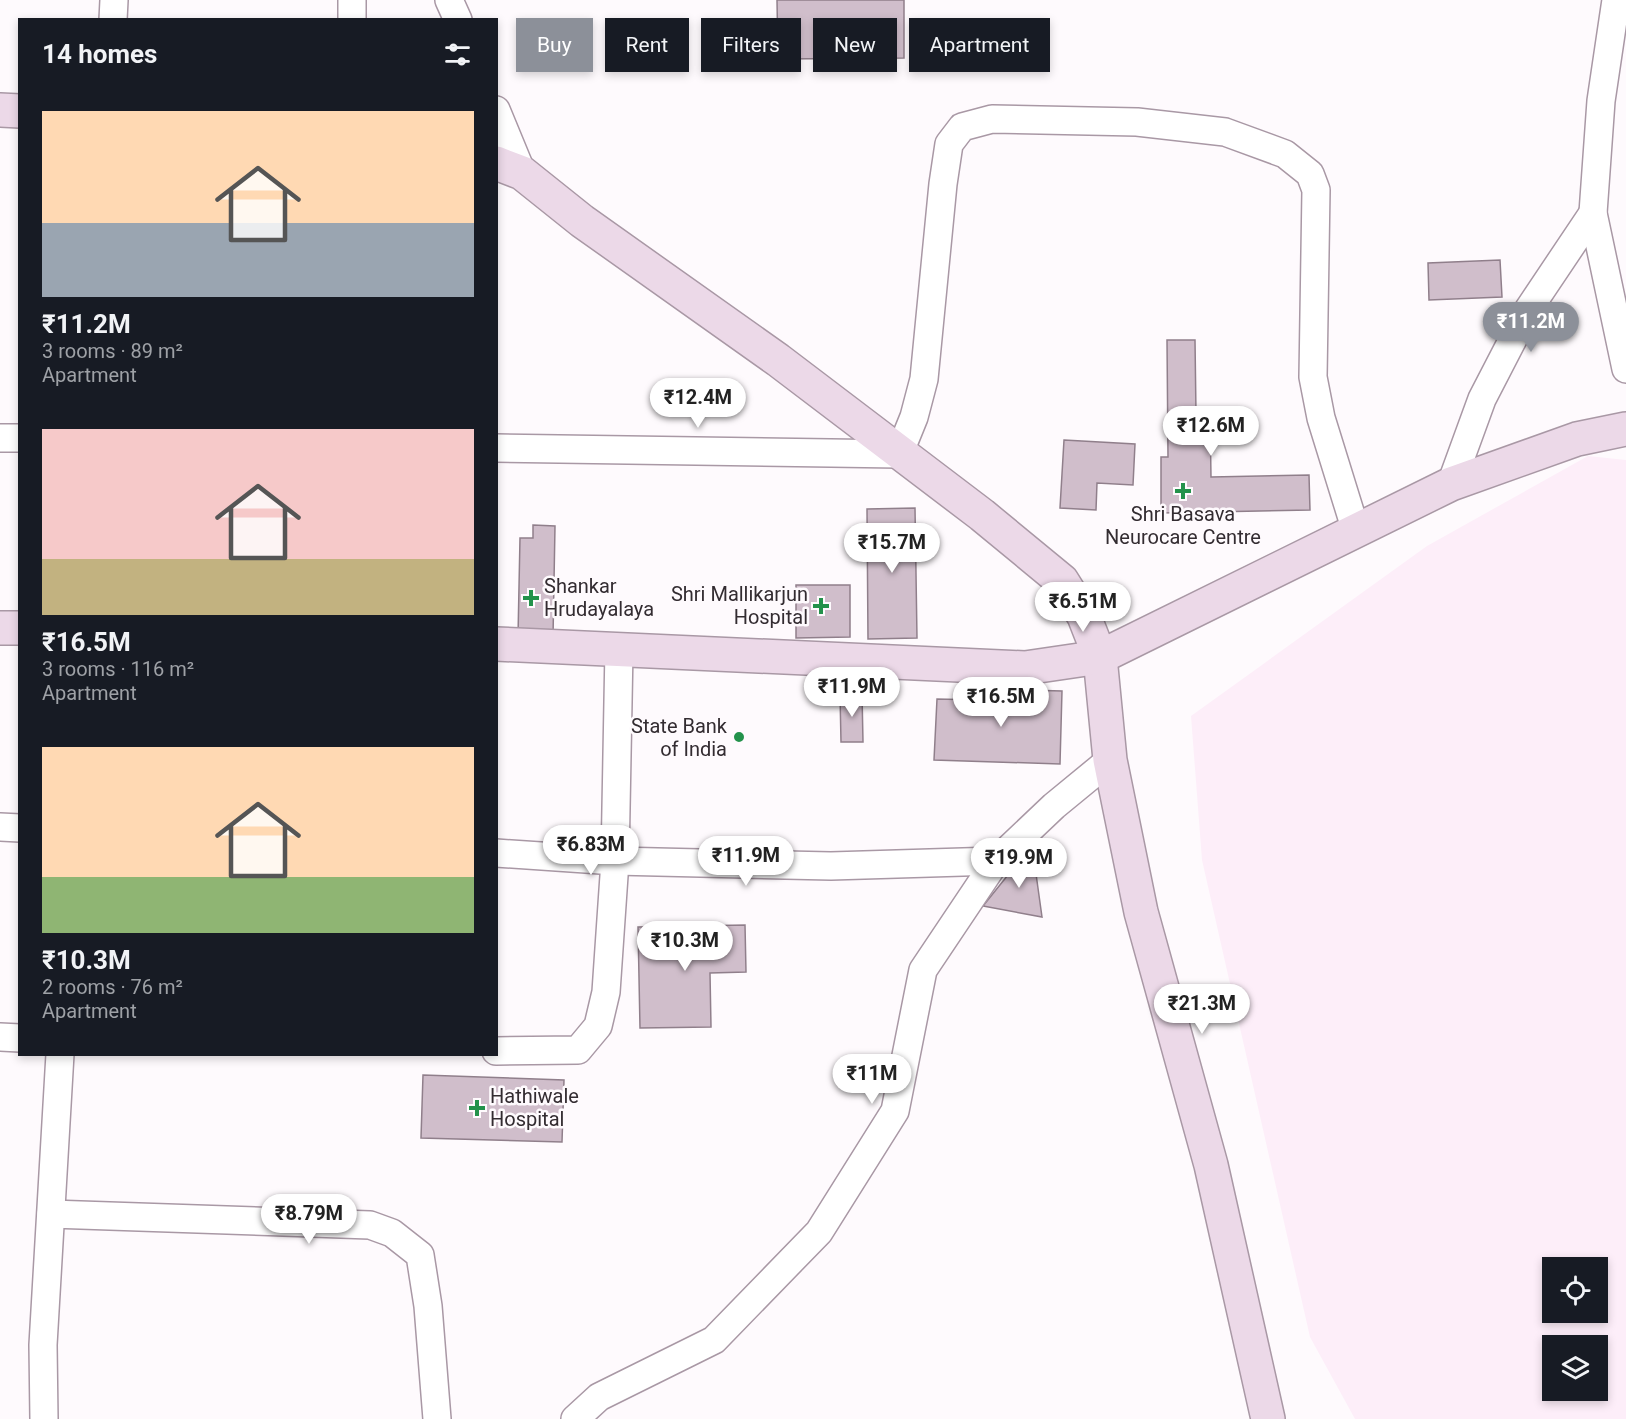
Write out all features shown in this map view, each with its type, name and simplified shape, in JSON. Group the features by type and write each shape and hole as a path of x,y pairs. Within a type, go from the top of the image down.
{"street":[{"path":"113,18 114,0"},
{"path":"352,0 352,18"},
{"path":"449,0 457,18"},
{"path":"1616,0 1600,101 1593,213 1626,369"},
{"path":"0,110 18,111"},
{"path":"498,119 509,168 778,360 982,515 1062,581 1084,616 1100,657 1110,760 1141,912 1211,1165 1268,1419"},
{"path":"899,454 914,417 924,379 949,144 962,127 992,119 1137,122 1225,132 1285,154 1310,174 1316,190 1312,377 1321,418 1356,531"},
{"path":"1451,484 1482,399 1528,310 1593,213"},
{"path":"498,644 1025,668 1100,657 1451,484 1577,439 1626,429"},
{"path":"0,438 18,438"},
{"path":"498,448 899,454"},
{"path":"0,628 18,628"},
{"path":"498,1050 578,1050 598,1026 606,992 615,861 619,649"},
{"path":"575,1419 599,1397 714,1340 819,1232 895,1111 922,970 996,861 1054,806 1110,760"},
{"path":"0,827 18,828"},
{"path":"498,853 615,861 831,866 996,861"},
{"path":"0,1037 18,1038"},
{"path":"44,1419 43,1345 60,1056"},
{"path":"51,1214 370,1225 392,1233 420,1255 428,1306 437,1419"}],"shaded area":[{"path":"1588,456 1626,460 1626,1419 1355,1419 1310,1337 1202,860 1191,716 1427,546"}],"building":[{"path":"777,0 904,0 904,58 897,58 897,18 813,18 813,59 801,59 801,18 777,18"},
{"path":"1500,260 1502,297 1429,300 1428,263"},
{"path":"1167,340 1195,340 1196,413 1210,413 1211,477 1309,475 1310,510 1161,513 1161,457 1168,457"},
{"path":"1064,440 1135,444 1133,485 1097,483 1096,510 1060,508"},
{"path":"915,508 917,638 868,639 867,509"},
{"path":"533,525 555,526 553,637 518,636 520,538 533,538"},
{"path":"796,585 850,585 850,637 796,638"},
{"path":"981,689 1062,691 1060,764 934,760 937,699 980,700"},
{"path":"840,694 862,694 863,742 841,742"},
{"path":"1032,845 1042,917 983,906"},
{"path":"745,925 746,972 710,973 711,1027 640,1028 638,927"},
{"path":"423,1075 564,1080 562,1142 421,1138"}],"place":[{"name":"Shri Basava Neurocare Centre","path":"1183,491"},
{"name":"Shankar Hrudayalaya","path":"531,598"},
{"name":"Shri Mallikarjun Hospital","path":"821,606"},
{"name":"State Bank of India","path":"739,737"},
{"name":"Hathiwale Hospital","path":"477,1108"}]}
